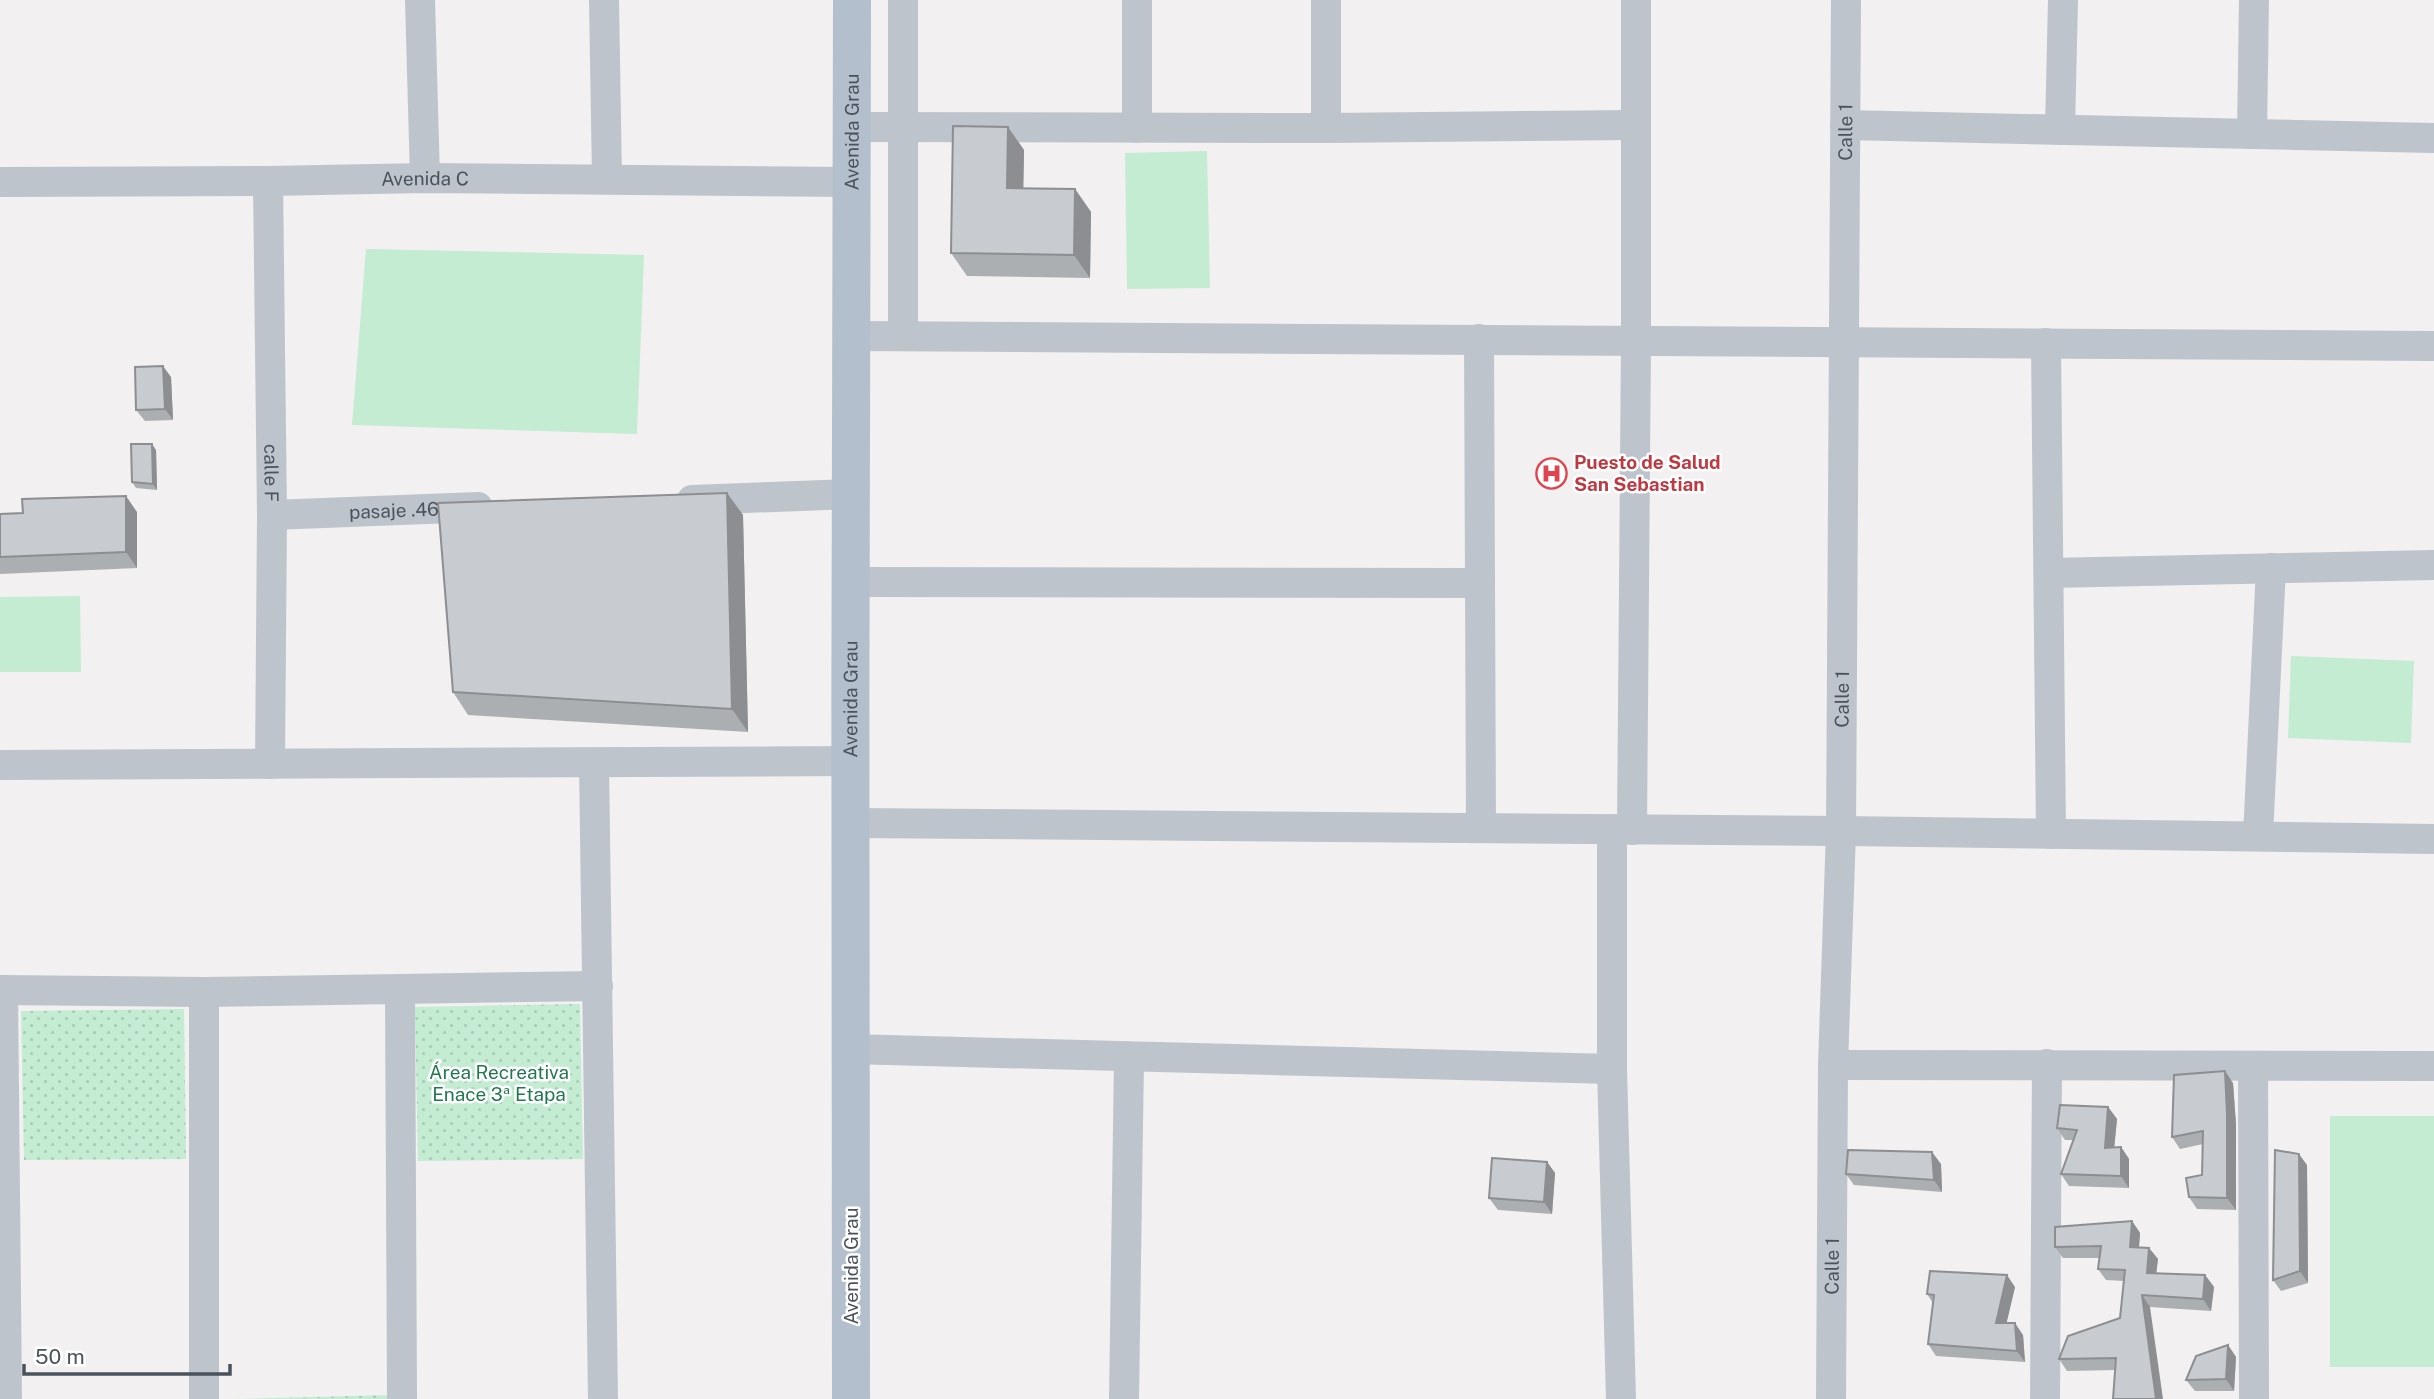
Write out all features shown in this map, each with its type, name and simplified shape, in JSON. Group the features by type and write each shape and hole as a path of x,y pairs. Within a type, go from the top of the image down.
{"main road":[{"name":"Avenida Grau","path":"851,1399 852,0"}],"street":[{"path":"420,0 425,178"},
{"path":"604,0 607,178"},
{"path":"903,0 903,336"},
{"path":"1136,128 1138,0"},
{"path":"1326,0 1326,128"},
{"path":"1621,1399 1612,1069 1622,830 1636,342 1636,0"},
{"name":"Calle 1","path":"1831,1399 1833,1065 1841,831 1846,0"},
{"path":"2060,130 2063,0"},
{"path":"2252,134 2254,0"},
{"path":"851,127 1326,128 1635,125"},
{"path":"1844,125 2434,138"},
{"name":"Avenida C","path":"0,182 607,178 851,182"},
{"name":"calle F","path":"268,181 272,515 270,764"},
{"path":"851,336 2434,346"},
{"path":"1479,339 1481,828"},
{"path":"2046,343 2051,834"},
{"path":"659,501 852,494"},
{"name":"pasaje .46","path":"272,515 507,506"},
{"path":"2049,573 2434,565"},
{"path":"2258,836 2271,568"},
{"path":"850,582 1480,583"},
{"path":"0,765 850,761"},
{"path":"594,764 603,1399"},
{"path":"850,822 2434,839"},
{"path":"7,1399 2,990 204,992 598,986"},
{"path":"400,990 402,1399"},
{"path":"204,992 204,1399"},
{"path":"850,1049 1612,1069"},
{"path":"1124,1399 1129,1058"},
{"path":"2046,1399 2047,1064"},
{"path":"1833,1065 2434,1066"},
{"path":"2253,1066 2253,1399"}],"green space":[{"path":"1207,151 1210,288 1127,289 1125,153"},
{"path":"366,249 644,255 637,434 352,425"},
{"path":"80,596 81,672 0,672 0,597"},
{"path":"2291,656 2414,661 2411,743 2288,738"},
{"name":"Área Recreativa Enace 3ª Etapa","path":"580,1004 583,1159 418,1161 415,1007"},
{"path":"184,1009 186,1159 24,1160 21,1011"},
{"path":"2330,1116 2434,1116 2434,1367 2330,1367"},
{"path":"393,1395 393,1399 232,1399"}],"building":[{"path":"953,126 1008,127 1007,188 1075,189 1074,255 951,253"},
{"path":"163,366 165,409 136,410 135,367"},
{"path":"131,444 152,444 153,484 132,482"},
{"path":"727,493 732,709 453,692 438,503"},
{"path":"126,496 126,552 0,557 0,514 23,513 22,499"},
{"path":"2225,1071 2227,1198 2189,1197 2186,1178 2202,1175 2203,1131 2172,1137 2174,1075"},
{"path":"2060,1105 2108,1107 2105,1148 2121,1147 2121,1176 2061,1174 2077,1130 2057,1128"},
{"path":"1848,1150 1932,1152 1934,1180 1846,1174"},
{"path":"2275,1150 2299,1154 2300,1271 2273,1280"},
{"path":"1492,1158 1547,1162 1544,1202 1489,1198"},
{"path":"2132,1221 2130,1247 2149,1248 2147,1273 2205,1275 2203,1299 2142,1295 2156,1399 2113,1399 2116,1358 2059,1359 2068,1336 2120,1318 2125,1270 2098,1269 2101,1246 2055,1247 2055,1227"},
{"path":"1930,1271 2007,1275 1996,1323 2015,1323 2017,1351 1928,1344 1934,1295 1927,1294"},
{"path":"2228,1345 2226,1379 2186,1380 2196,1356"}],"place":[{"name":"Puesto de Salud San Sebastian","path":"1551,473"}]}
